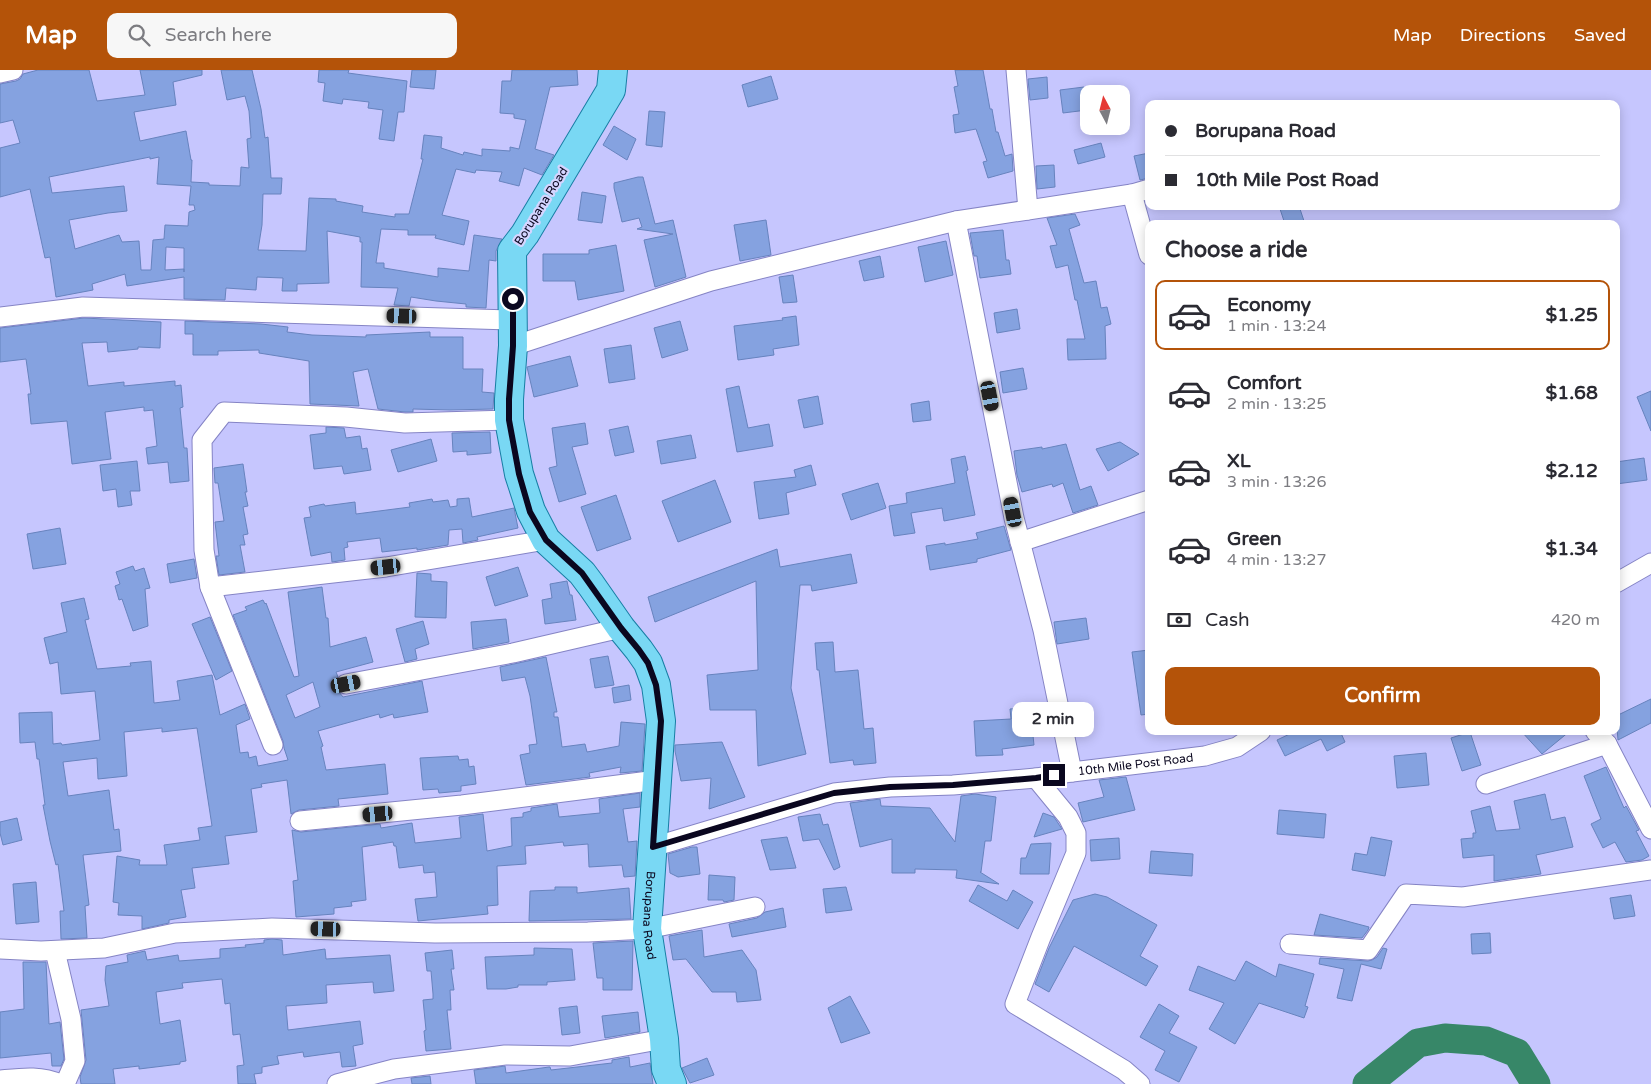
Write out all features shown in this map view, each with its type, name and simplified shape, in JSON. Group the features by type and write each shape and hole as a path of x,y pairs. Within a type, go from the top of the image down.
{"main road":[{"name":"Borupana Road","path":"613,70 611,90 525,234 512,251 513,333 509,420 519,474 530,512 546,540 582,573 639,650 648,663 656,685 661,721 647,929 664,1039 666,1069 672,1084"}],"street":[{"path":"0,73 13,70"},
{"path":"1016,70 1028,210"},
{"path":"0,317 83,307 513,333 711,281 956,221 1141,192 1145,224"},
{"path":"956,221 1014,518 1042,630 1072,772"},
{"path":"273,745 210,587 204,550 202,440 224,412 346,417 404,423 509,420"},
{"path":"1020,542 1145,501"},
{"path":"210,587 386,567 546,540"},
{"path":"1620,581 1651,564"},
{"path":"346,684 513,654 621,628"},
{"name":"10th Mile Post Road","path":"653,847 834,793 890,787 953,785 1036,778 1205,756 1237,747 1255,735"},
{"path":"1486,784 1601,738 1651,829"},
{"path":"1036,778 1068,817 1076,833 1076,853 1040,936 1015,1004 1124,1070 1140,1084"},
{"path":"300,821 462,805 657,780"},
{"path":"1290,944 1368,950 1406,894 1463,897 1651,870"},
{"path":"0,949 55,950 104,948 175,933 272,928 434,932 588,932 647,929 755,907"},
{"path":"55,950 71,1019 75,1061 65,1084"},
{"path":"337,1084 404,1068 505,1055 570,1056 664,1039"},
{"path":"0,1080 33,1077 50,1079 60,1084"}],"building":[{"path":"38,70 89,70 97,101 145,95 140,70 202,70 202,75 173,82 176,105 134,112 140,141 186,131 192,160 191,182 209,183 209,185 240,186 241,167 249,168 247,139 251,138 249,111 245,96 227,100 221,70 252,70 261,109 265,138 268,137 271,178 282,178 281,194 263,194 262,225 258,250 306,251 309,198 336,199 336,201 363,206 362,212 395,217 395,214 409,214 423,159 421,159 424,135 442,137 441,148 463,155 464,152 482,156 482,149 510,151 510,147 519,149 526,120 514,118 514,114 500,113 502,81 511,81 512,70 577,70 578,85 550,87 535,149 554,155 542,175 524,168 519,186 499,181 502,172 476,170 475,173 456,169 442,215 469,221 464,245 435,238 436,235 408,235 408,230 381,229 376,263 384,263 384,268 438,277 438,268 469,271 474,235 502,239 496,251 496,261 489,260 486,308 466,307 466,304 411,297 409,306 394,305 398,288 361,287 362,242 360,242 360,237 327,231 329,283 297,284 297,291 282,291 283,278 257,277 256,290 226,288 225,300 184,299 184,277 127,286 125,274 92,284 93,290 56,297 50,257 45,258 30,189 0,197 0,148 20,143 13,120 0,123 0,84 16,81 23,74","holes":["150,157 150,159 159,157 157,184 191,186 189,205 194,205 195,210 189,212 188,226 165,225 164,239 153,240 151,270 141,270 139,241 122,242 119,235 75,249 69,220 127,211 124,186 52,193 49,177","166,247 184,248 184,269 165,270"]},
{"path":"319,70 349,70 348,73 407,81 404,112 398,112 394,141 379,139 383,110 368,108 369,102 343,99 342,104 323,101 325,83 318,82"},
{"path":"412,70 436,70 434,89 410,87"},
{"path":"955,70 983,70 996,132 998,132 1005,156 1012,154 1013,171 988,178 983,162 987,161 976,129 955,133 953,115 959,114 954,87 958,86"},
{"path":"771,76 778,99 748,107 742,85"},
{"path":"1047,77 1048,98 1030,100 1028,79"},
{"path":"1080,88 1080,111 1063,113 1060,90"},
{"path":"649,111 665,112 662,147 646,145"},
{"path":"614,126 636,139 627,160 603,145"},
{"path":"1101,143 1105,157 1078,164 1074,150"},
{"path":"1145,154 1145,179 1140,180 1134,156"},
{"path":"1054,165 1055,187 1037,189 1036,166"},
{"path":"643,177 655,224 673,220 686,277 655,287 644,240 673,234 637,229 642,227 639,218 622,222 614,183"},
{"path":"582,192 606,196 602,223 578,220"},
{"path":"1280,210 1300,210 1304,220 1284,220"},
{"path":"1075,214 1080,225 1069,229 1084,283 1096,281 1101,308 1107,307 1111,324 1105,326 1106,359 1068,360 1067,339 1085,339 1068,265 1056,268 1050,246 1057,245 1047,218"},
{"path":"766,220 771,255 740,261 734,225"},
{"path":"1003,230 1006,260 1009,260 1011,274 980,278 977,256 974,256 970,233"},
{"path":"946,241 953,275 925,282 918,247"},
{"path":"616,245 624,291 578,300 575,281 543,281 543,254 589,254 589,250"},
{"path":"880,256 884,277 864,281 859,261"},
{"path":"793,275 797,302 783,303 779,277"},
{"path":"1017,309 1020,329 997,333 994,313"},
{"path":"796,316 799,345 773,349 774,355 738,360 734,326 783,320 782,318"},
{"path":"84,318 161,322 160,348 138,347 138,349 108,352 107,342 82,343 88,386 124,382 124,386 175,381 175,386 181,385 183,407 180,408 184,448 187,448 189,481 170,483 168,462 148,464 146,448 157,446 153,410 144,411 144,407 105,412 111,459 72,464 67,421 31,424 28,394 31,394 26,359 0,362 0,328"},
{"path":"185,321 261,324 288,327 287,332 312,335 366,337 366,335 430,332 430,337 463,337 463,369 483,369 482,392 494,393 493,409 413,409 413,412 405,412 378,409 368,369 353,372 359,406 310,404 309,361 259,353 259,350 218,351 218,355 193,355 193,334 185,334"},
{"path":"680,321 688,350 662,358 654,328"},
{"path":"631,345 635,379 609,383 604,349"},
{"path":"570,356 578,386 534,397 527,367"},
{"path":"1023,368 1027,389 1003,393 1000,372"},
{"path":"739,386 748,428 769,424 773,446 737,452 726,389"},
{"path":"1651,391 1651,431 1637,397"},
{"path":"818,396 823,424 804,428 798,400"},
{"path":"929,401 931,420 913,422 911,404"},
{"path":"585,423 588,444 572,447 586,494 559,502 549,468 557,466 552,428"},
{"path":"628,426 634,452 615,456 609,430"},
{"path":"326,427 344,428 346,438 360,436 362,449 367,448 371,470 344,474 342,466 314,469 310,435 326,433"},
{"path":"490,432 491,453 467,455 467,451 453,452 452,433"},
{"path":"691,435 696,458 661,464 657,441"},
{"path":"431,439 437,461 398,472 391,450"},
{"path":"1120,442 1139,454 1108,471 1096,449"},
{"path":"1066,444 1080,490 1091,486 1098,505 1073,513 1063,483 1053,487 1052,484 1022,492 1017,475 1014,451 1042,447 1042,449"},
{"path":"965,456 968,470 966,471 975,515 944,521 942,508 911,513 915,533 894,536 889,506 907,503 906,493 955,483 951,459"},
{"path":"1644,458 1647,480 1620,483 1620,461"},
{"path":"137,461 140,491 130,491 132,505 118,507 116,489 103,491 100,465"},
{"path":"243,464 248,506 243,507 248,534 243,535 245,545 240,545 245,572 219,575 216,556 219,556 215,522 224,521 218,483 215,483 214,468"},
{"path":"811,465 816,485 786,493 789,514 759,519 754,482 796,477 794,470"},
{"path":"715,480 731,522 678,542 662,501"},
{"path":"878,483 886,508 851,520 842,494"},
{"path":"616,495 631,539 597,551 581,507"},
{"path":"469,498 472,517 514,508 518,528 477,537 478,540 463,543 462,529 449,530 448,545 417,550 417,548 382,552 380,538 347,542 348,547 344,548 345,560 332,562 331,552 311,556 304,518 311,517 309,507 355,502 356,514 410,507 409,503 432,499 433,502 448,500 450,507 457,506 457,499"},
{"path":"1004,526 1011,550 977,559 977,562 930,570 926,546 945,543 945,545 978,539 976,533"},
{"path":"60,528 66,564 33,569 27,534"},
{"path":"777,549 780,567 851,554 857,583 812,591 811,585 800,585 791,688 806,754 758,766 756,710 710,710 707,675 758,670 756,581 655,622 648,597"},
{"path":"194,559 197,578 170,583 167,564"},
{"path":"133,566 135,571 144,568 150,588 145,589 148,626 133,631 122,599 119,600 115,586 120,584 116,572"},
{"path":"518,567 528,596 495,606 486,577"},
{"path":"417,573 431,574 431,581 447,582 446,618 415,617"},
{"path":"567,581 570,595 572,595 576,620 545,624 542,600 552,598 550,584"},
{"path":"322,587 326,618 328,618 330,647 366,637 373,662 336,672 338,677 335,681 335,687 343,697 422,681 428,712 394,718 393,714 380,718 379,714 318,731 323,746 321,747 326,770 385,764 388,794 338,799 339,806 299,810 291,814 287,780 261,784 262,787 251,789 257,832 225,836 229,864 192,868 195,888 181,890 186,917 169,920 169,923 142,929 142,916 118,915 119,903 113,902 117,856 140,860 139,865 167,865 164,845 200,840 198,828 212,826 197,728 162,732 162,728 124,732 127,776 98,779 97,758 63,762 68,796 109,790 114,830 119,829 121,851 83,855 89,905 85,906 87,938 61,939 60,911 64,911 58,864 56,865 43,805 45,805 39,759 37,759 35,742 20,743 19,713 52,712 53,744 61,743 62,745 100,740 95,691 61,694 58,662 50,664 44,638 67,632 61,603 84,598 89,619 85,620 97,669 131,666 130,663 151,661 154,703 180,700 177,681 212,675 220,715 245,704 250,719 236,725 240,753 248,752 249,758 256,756 258,766 288,760 283,741 233,615 247,610 245,607 263,600 266,603 294,677 299,676 288,592","holes":["313,682 320,707 295,718 286,695"]},
{"path":"210,617 232,671 216,680 192,624"},
{"path":"1086,618 1089,639 1057,644 1054,622"},
{"path":"506,619 509,642 473,649 471,622"},
{"path":"423,621 429,644 415,649 417,659 405,662 396,629"},
{"path":"833,642 835,672 858,670 864,729 873,728 876,763 854,765 853,760 830,763 815,643"},
{"path":"1145,650 1145,714 1141,715 1132,652"},
{"path":"608,656 614,685 595,688 590,659"},
{"path":"546,657 557,712 554,712 554,717 558,717 562,747 585,744 587,752 619,746 621,722 645,724 642,771 620,773 621,767 589,773 590,777 526,785 520,755 530,753 529,745 537,744 530,696 525,677 502,681 500,667"},
{"path":"629,685 631,700 614,703 612,688"},
{"path":"1651,699 1651,723 1618,740 1618,735 1620,735 1620,714"},
{"path":"1030,707 1034,745 1002,749 1003,755 976,756 974,721 1011,719 1010,709"},
{"path":"1288,735 1342,735 1345,742 1327,751 1321,739 1285,756 1277,740"},
{"path":"1460,735 1471,735 1481,765 1462,771 1451,738"},
{"path":"1525,735 1565,735 1542,754"},
{"path":"722,742 745,797 709,809 711,778 681,781 675,745"},
{"path":"1426,753 1429,785 1397,788 1394,756"},
{"path":"458,756 459,760 468,759 469,767 474,766 476,784 461,786 461,791 439,793 438,789 423,790 420,758"},
{"path":"1606,767 1624,808 1626,806 1639,830 1636,831 1649,856 1642,860 1626,862 1615,842 1603,848 1591,824 1601,819 1584,776"},
{"path":"1126,777 1135,810 1083,822 1078,803 1104,797 1099,780"},
{"path":"640,793 640,807 623,809 628,842 637,841 635,876 624,877 622,865 589,867 588,844 564,846 563,842 525,846 526,864 497,866 498,905 487,906 488,914 418,921 415,899 437,897 435,872 424,873 423,865 399,868 396,846 394,846 393,842 362,847 366,900 351,902 352,906 334,908 334,914 296,917 293,881 298,880 292,830 301,832 380,824 381,828 412,823 415,843 461,838 459,817 483,814 487,851 512,846 511,818 523,817 523,813 531,811 531,808 557,804 559,817 600,813 599,799"},
{"path":"975,794 996,797 991,841 985,841 980,872 999,884 956,878 957,870 915,869 915,873 892,873 892,839 860,847 850,803 880,799 881,806 930,808 955,842 961,796"},
{"path":"1545,794 1551,820 1565,817 1573,847 1536,855 1541,874 1494,881 1494,855 1463,858 1461,839 1473,838 1473,833 1476,833 1471,811 1490,806 1496,831 1520,829 1514,801"},
{"path":"1279,810 1326,814 1324,838 1277,834"},
{"path":"1043,813 1054,817 1062,829 1034,837"},
{"path":"820,814 823,825 828,824 840,867 834,870 819,839 803,841 798,817"},
{"path":"17,818 22,840 3,845 0,822"},
{"path":"787,837 796,868 770,870 761,840"},
{"path":"1371,837 1392,841 1385,876 1352,870 1355,853 1367,855"},
{"path":"1119,838 1120,859 1091,861 1090,840"},
{"path":"1051,843 1049,874 1020,874 1021,858 1026,858 1031,844"},
{"path":"697,847 700,874 678,877 670,873 668,854"},
{"path":"1151,851 1193,854 1192,876 1149,873"},
{"path":"709,875 735,877 734,900 724,902 723,900 708,900"},
{"path":"36,882 39,922 16,924 13,884"},
{"path":"978,885 1007,901 1013,890 1033,902 1018,929 969,901"},
{"path":"555,887 577,887 577,893 629,888 631,919 529,921 530,891 555,890"},
{"path":"846,887 852,910 826,913 823,889"},
{"path":"1095,894 1107,897 1157,925 1140,956 1158,966 1146,986 1074,946 1049,992 1035,984 1049,948 1073,900"},
{"path":"1631,895 1635,916 1614,919 1610,898"},
{"path":"783,908 786,927 732,937 729,924 757,918 765,912"},
{"path":"1320,914 1369,927 1362,938 1314,935"},
{"path":"702,930 704,957 742,950 756,970 761,1000 737,1002 736,992 712,992 686,959 673,960 669,936"},
{"path":"1490,933 1491,953 1472,954 1471,934"},
{"path":"264,940 282,940 283,955 325,949 326,959 390,955 394,991 374,993 373,982 326,985 327,1003 286,1006 288,1030 360,1021 363,1044 353,1046 356,1066 342,1067 340,1052 304,1057 303,1052 277,1056 279,1064 262,1067 262,1073 254,1074 256,1084 238,1084 237,1066 244,1065 240,1034 233,1035 230,1003 225,1004 222,979 182,983 183,988 156,992 160,1024 180,1020 186,1061 180,1062 180,1064 139,1069 139,1066 113,1069 115,1084 81,1084 80,1077 86,1060 81,1010 109,1006 105,980 106,966 128,962 127,955 145,951 147,960 178,955 179,961 220,958 220,949 246,947 245,945 264,943"},
{"path":"633,941 632,990 603,990 603,978 597,978 593,943"},
{"path":"534,948 572,949 575,980 547,982 547,985 518,985 518,987 506,989 487,989 485,957 534,955"},
{"path":"1383,948 1387,949 1381,969 1361,964 1352,1001 1337,998 1344,969 1319,964 1320,958 1368,961 1377,957"},
{"path":"452,950 454,969 451,969 454,990 450,990 451,1010 447,1010 451,1049 426,1051 423,1000 433,999 433,994 431,971 427,971 425,953"},
{"path":"1246,961 1276,977 1279,964 1314,974 1305,1006 1308,1007 1304,1018 1259,1003 1235,1044 1209,1029 1224,1003 1189,990 1198,966 1235,981"},
{"path":"23,962 46,962 49,1024 60,1022 64,1059 61,1066 52,1066 51,1053 0,1058 0,1012 24,1009"},
{"path":"850,996 870,1033 841,1043 828,1008"},
{"path":"1159,1004 1179,1016 1169,1033 1197,1047 1179,1082 1155,1070 1165,1051 1140,1037"},
{"path":"577,1006 580,1033 562,1035 559,1008"},
{"path":"638,1012 640,1032 605,1038 602,1016"},
{"path":"629,1057 630,1067 650,1063 653,1084 476,1084 474,1070 505,1066 506,1073 549,1067 551,1070 612,1063 612,1060"},
{"path":"707,1058 714,1075 690,1083 682,1068"},
{"path":"430,1076 431,1084 412,1084 411,1078"}],"waterway":[{"path":"1367,1084 1418,1043 1445,1038 1486,1041 1517,1053 1536,1084"}],"route":[{"path":"513,299 513,346 509,420 519,474 530,512 546,540 582,573 592,585 621,628 648,663 656,685 661,721 653,847 834,793 890,787 953,785 1054,775"}]}
